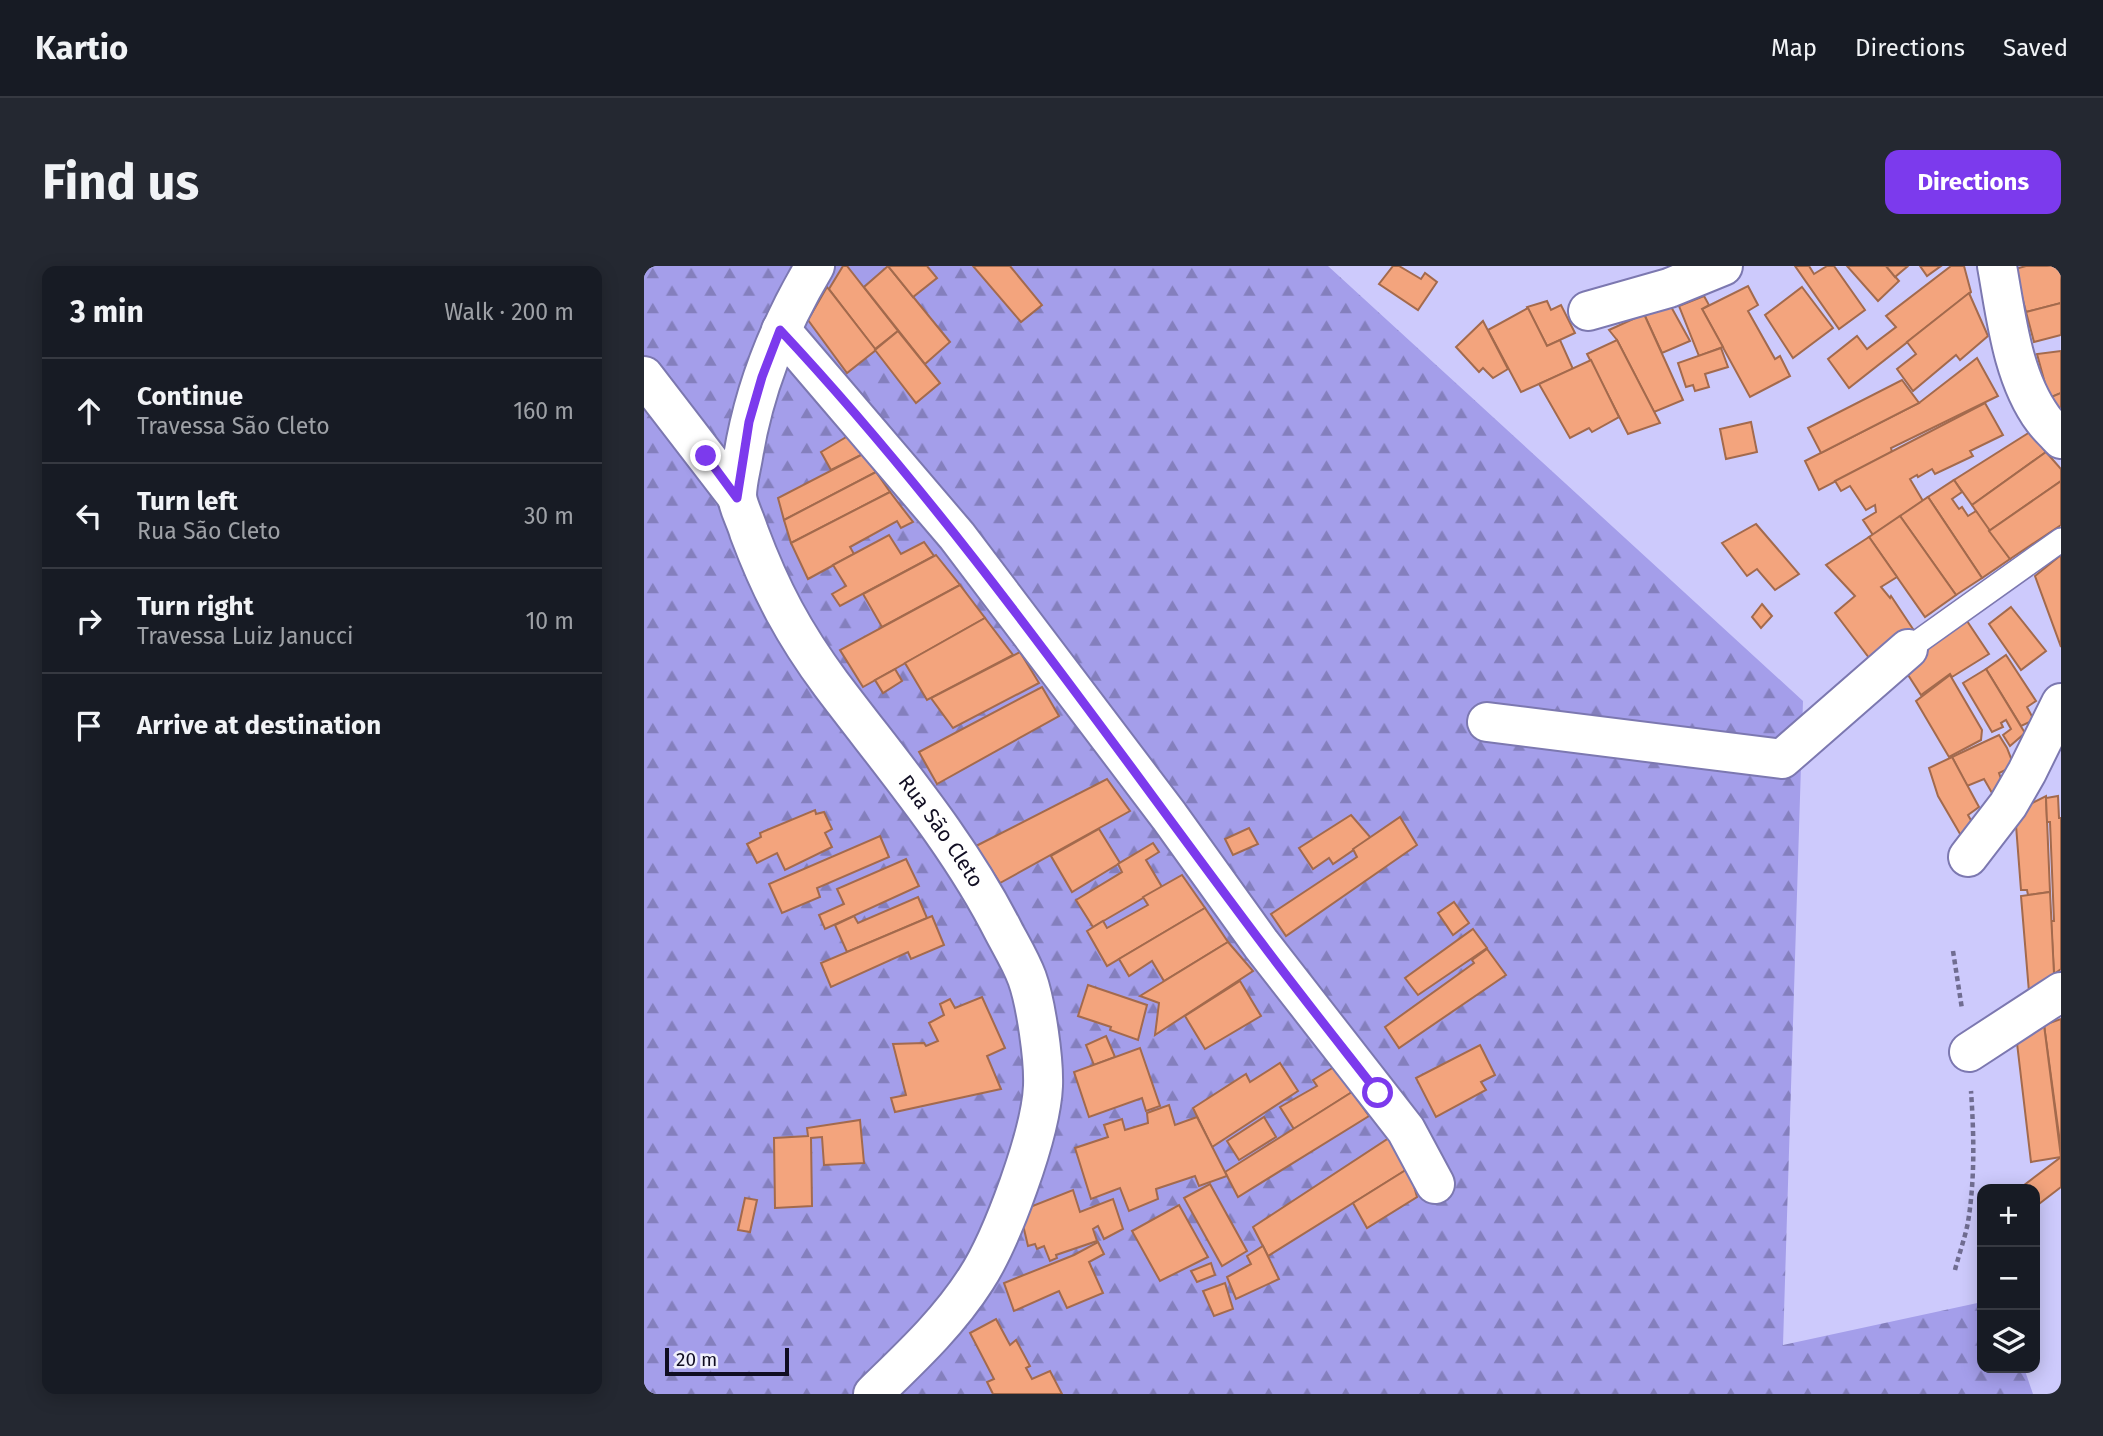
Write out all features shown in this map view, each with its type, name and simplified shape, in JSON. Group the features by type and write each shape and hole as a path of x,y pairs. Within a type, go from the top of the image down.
{"street":[{"name":"Rua São Cleto","path":"815,266 780,330 762,377 749,422 737,498 768,581 790,626 857,718 924,803 975,877 1022,968 1032,997 1043,1086 1030,1147 1004,1221 978,1276 934,1335 873,1394"},
{"path":"1588,312 1669,288 1723,266"},
{"path":"1997,266 2018,365 2042,417 2061,439"},
{"path":"780,330 965,547 1161,805 1261,944 1399,1120 1435,1184"},
{"path":"644,376 737,498"},
{"path":"1486,722 1782,759 1908,649"},
{"path":"1968,857 2008,804 2061,703"},
{"path":"1969,1052 2061,992"}],"lane":[{"path":"1908,649 2061,540"}],"path":[{"path":"1953,951 1969,1052 1974,1142 1968,1224 1955,1270"}],"green space":[{"path":"644,266 1328,266 1803,701 1783,1345 1977,1303 1977,1373 2026,1373 2033,1394 644,1394"}],"building":[{"path":"843,266 847,266 898,331 875,349 829,289"},
{"path":"888,266 950,342 925,364 864,287"},
{"path":"888,266 927,266 937,278 913,297"},
{"path":"973,266 1010,266 1042,305 1021,322"},
{"path":"1393,266 1399,266 1421,279 1425,273 1437,282 1418,310 1379,284"},
{"path":"1795,266 1809,266 1814,274 1827,266 1834,266 1865,310 1839,329"},
{"path":"1847,266 1886,266 1899,281 1878,301"},
{"path":"1886,266 1908,266 1895,277"},
{"path":"1920,266 1941,266 1927,276"},
{"path":"1951,266 1964,266 1971,292 1849,388 1828,359 1857,336 1867,349 1896,327 1886,316"},
{"path":"2026,266 2061,266 2061,303 2026,312 2015,269"},
{"path":"1748,286 1758,305 1748,311 1775,359 1780,356 1790,376 1750,397 1702,309"},
{"path":"827,287 876,350 847,373 808,320"},
{"path":"1802,287 1833,328 1793,358 1765,315"},
{"path":"1969,293 1988,336 1960,360 1956,355 1913,391 1897,369 1916,354 1907,342"},
{"path":"1704,296 1709,305 1702,309 1723,347 1699,356 1679,306"},
{"path":"1547,301 1551,310 1561,305 1575,333 1547,346 1527,307"},
{"path":"1669,303 1690,341 1662,353 1644,314"},
{"path":"2061,303 2061,335 2034,342 2026,312"},
{"path":"1528,308 1547,346 1560,340 1573,369 1521,392 1488,330"},
{"path":"1644,314 1683,400 1654,412 1617,340 1609,330"},
{"path":"1483,321 1508,369 1493,378 1483,368 1479,372 1456,347"},
{"path":"898,331 940,383 916,403 875,350"},
{"path":"1617,340 1660,423 1628,434 1587,354"},
{"path":"1721,348 1728,367 1705,374 1709,387 1695,391 1693,385 1686,387 1678,363"},
{"path":"2061,351 2061,393 2049,398 2037,354"},
{"path":"1977,358 1998,396 1891,448 1892,452 1819,490 1805,461 1919,403"},
{"path":"1591,360 1619,417 1592,432 1589,428 1570,438 1539,384"},
{"path":"1902,380 1919,403 1821,453 1808,428"},
{"path":"2061,393 2061,415 2049,398"},
{"path":"1985,403 2003,435 1970,451 1973,456 1935,474 1932,469 1910,479 1923,501 1873,535 1863,520 1876,512 1875,505 1866,510 1850,486 1841,491 1835,481"},
{"path":"1751,422 1757,452 1726,459 1720,429"},
{"path":"2030,432 2046,452 1972,505 1954,480"},
{"path":"848,436 863,454 831,470 821,452"},
{"path":"2046,452 2061,469 2061,481 1989,531 1972,505"},
{"path":"863,454 876,472 784,520 778,498"},
{"path":"876,472 890,492 791,543 784,520"},
{"path":"1954,480 1962,492 1952,499 1959,509 1962,507 1968,516 1976,511 2010,559 1982,578 1928,497"},
{"path":"2061,481 2061,525 2010,559 1989,531"},
{"path":"890,492 913,522 901,528 897,521 850,547 854,554 808,579 791,543"},
{"path":"1928,497 1982,578 1956,595 1900,516"},
{"path":"1900,516 1956,595 1925,617 1869,537"},
{"path":"1756,524 1799,574 1775,590 1757,569 1747,576 1722,543"},
{"path":"889,535 901,554 924,542 934,556 840,606 832,594 846,586 833,565"},
{"path":"1869,537 1897,577 1881,587 1890,598 1891,596 1915,632 1876,667 1835,613 1855,596 1826,565"},
{"path":"936,555 960,585 882,627 863,594"},
{"path":"2061,555 2061,647 2035,576"},
{"path":"960,585 985,618 863,687 840,650"},
{"path":"1762,604 1772,616 1761,628 1752,617"},
{"path":"2011,607 2046,651 2021,670 1989,624"},
{"path":"985,618 1013,655 927,700 905,663"},
{"path":"1967,621 1989,654 1952,677 1950,674 1921,695 1901,664"},
{"path":"1020,652 1039,683 953,728 931,698"},
{"path":"2006,655 2036,701 2027,707 2034,720 2021,726 1986,669"},
{"path":"895,669 902,681 883,693 875,680"},
{"path":"1986,669 2025,733 2010,746 2003,735 2011,729 2006,720 2001,723 2003,727 1992,732 1963,683"},
{"path":"1950,675 1982,730 1981,740 1949,757 1916,701"},
{"path":"1042,687 1059,716 937,784 919,752"},
{"path":"1999,735 2014,766 1999,773 2004,787 1992,793 1984,779 1967,786 1952,757"},
{"path":"1952,757 1979,807 1968,815 1977,831 1963,839 1938,796 1929,768"},
{"path":"1107,779 1130,811 1000,883 976,846"},
{"path":"2046,796 2050,892 2028,895 2027,890 2021,890 2015,812"},
{"path":"2058,796 2061,818 2061,969 2054,974 2050,822 2047,822 2046,798"},
{"path":"815,810 816,814 824,812 832,829 825,833 832,847 785,870 777,853 757,863 747,844 761,837 760,833"},
{"path":"1351,815 1371,838 1333,864 1329,858 1313,869 1299,848"},
{"path":"1400,817 1417,845 1286,936 1271,914 1357,857 1353,849"},
{"path":"1249,828 1258,844 1233,855 1225,839"},
{"path":"1099,829 1120,863 1072,892 1051,856"},
{"path":"880,836 889,857 817,888 820,897 782,913 769,884"},
{"path":"1153,843 1159,852 1146,860 1162,887 1093,927 1076,900 1122,872 1118,864"},
{"path":"906,859 919,886 825,929 819,915 844,904 837,889"},
{"path":"1182,875 1205,908 1107,966 1087,931 1103,921 1107,928 1148,905 1143,897"},
{"path":"2050,892 2054,974 2029,992 2021,896"},
{"path":"918,897 927,918 847,952 835,925 854,916 858,923"},
{"path":"1454,902 1469,923 1453,935 1438,913"},
{"path":"1205,908 1228,942 1164,981 1152,961 1129,976 1119,959"},
{"path":"932,916 944,945 911,959 908,952 831,987 821,963"},
{"path":"1473,929 1487,948 1418,995 1405,978"},
{"path":"1228,942 1253,971 1155,1035 1159,1003 1140,996"},
{"path":"1487,949 1506,975 1399,1048 1385,1027 1474,963 1472,960"},
{"path":"1240,981 1261,1016 1205,1049 1185,1016"},
{"path":"1088,985 1147,1005 1138,1040 1078,1016"},
{"path":"982,997 1005,1048 987,1056 1001,1089 895,1112 891,1098 906,1095 893,1044 924,1043 926,1046 938,1041 929,1023 944,1015 940,1004 950,999 955,1008"},
{"path":"2061,1019 2061,1150 2044,1025"},
{"path":"2044,1025 2061,1157 2031,1162 2017,1043"},
{"path":"1106,1036 1115,1057 1094,1065 1086,1045"},
{"path":"1480,1045 1495,1075 1481,1082 1486,1090 1436,1117 1416,1078"},
{"path":"1140,1048 1160,1106 1146,1111 1142,1098 1089,1117 1074,1072"},
{"path":"1280,1063 1298,1091 1212,1147 1193,1108 1246,1074 1250,1082"},
{"path":"1334,1067 1352,1092 1294,1129 1280,1107 1317,1086 1313,1080"},
{"path":"1352,1092 1369,1116 1238,1197 1225,1172"},
{"path":"1169,1105 1175,1125 1197,1117 1227,1176 1199,1186 1195,1176 1156,1189 1158,1199 1129,1211 1120,1188 1091,1199 1075,1148 1108,1137 1104,1125 1122,1119 1125,1130 1148,1123 1147,1113"},
{"path":"1264,1117 1276,1137 1239,1160 1227,1141"},
{"path":"860,1120 864,1163 824,1165 822,1137 811,1138 812,1206 775,1208 774,1138 808,1136 807,1128"},
{"path":"1392,1136 1409,1168 1268,1256 1253,1227"},
{"path":"2061,1157 2061,1187 2040,1203 2040,1184 2026,1184"},
{"path":"1409,1168 1417,1197 1367,1228 1353,1203"},
{"path":"1210,1184 1247,1251 1222,1266 1184,1198"},
{"path":"1073,1190 1080,1212 1113,1199 1123,1229 1104,1239 1098,1226 1093,1229 1097,1241 1056,1255 1057,1258 1050,1261 1044,1246 1037,1249 1035,1244 1028,1246 1023,1225 1030,1207"},
{"path":"745,1198 757,1200 750,1232 738,1230"},
{"path":"1179,1205 1208,1257 1160,1281 1132,1231"},
{"path":"1098,1242 1104,1254 1089,1262 1103,1293 1067,1308 1059,1291 1014,1311 1004,1283 1074,1255"},
{"path":"1263,1246 1279,1279 1236,1299 1227,1277 1251,1264 1247,1256"},
{"path":"1211,1263 1215,1275 1197,1282 1191,1271"},
{"path":"1225,1283 1233,1309 1214,1316 1203,1291"},
{"path":"996,1319 1010,1345 1016,1340 1030,1366 1026,1368 1032,1379 1050,1371 1062,1394 993,1394 987,1382 994,1379 970,1333"}],"route":[{"path":"706,456 737,498 749,422 780,330 957,536 1169,816 1261,944 1378,1093"}]}
